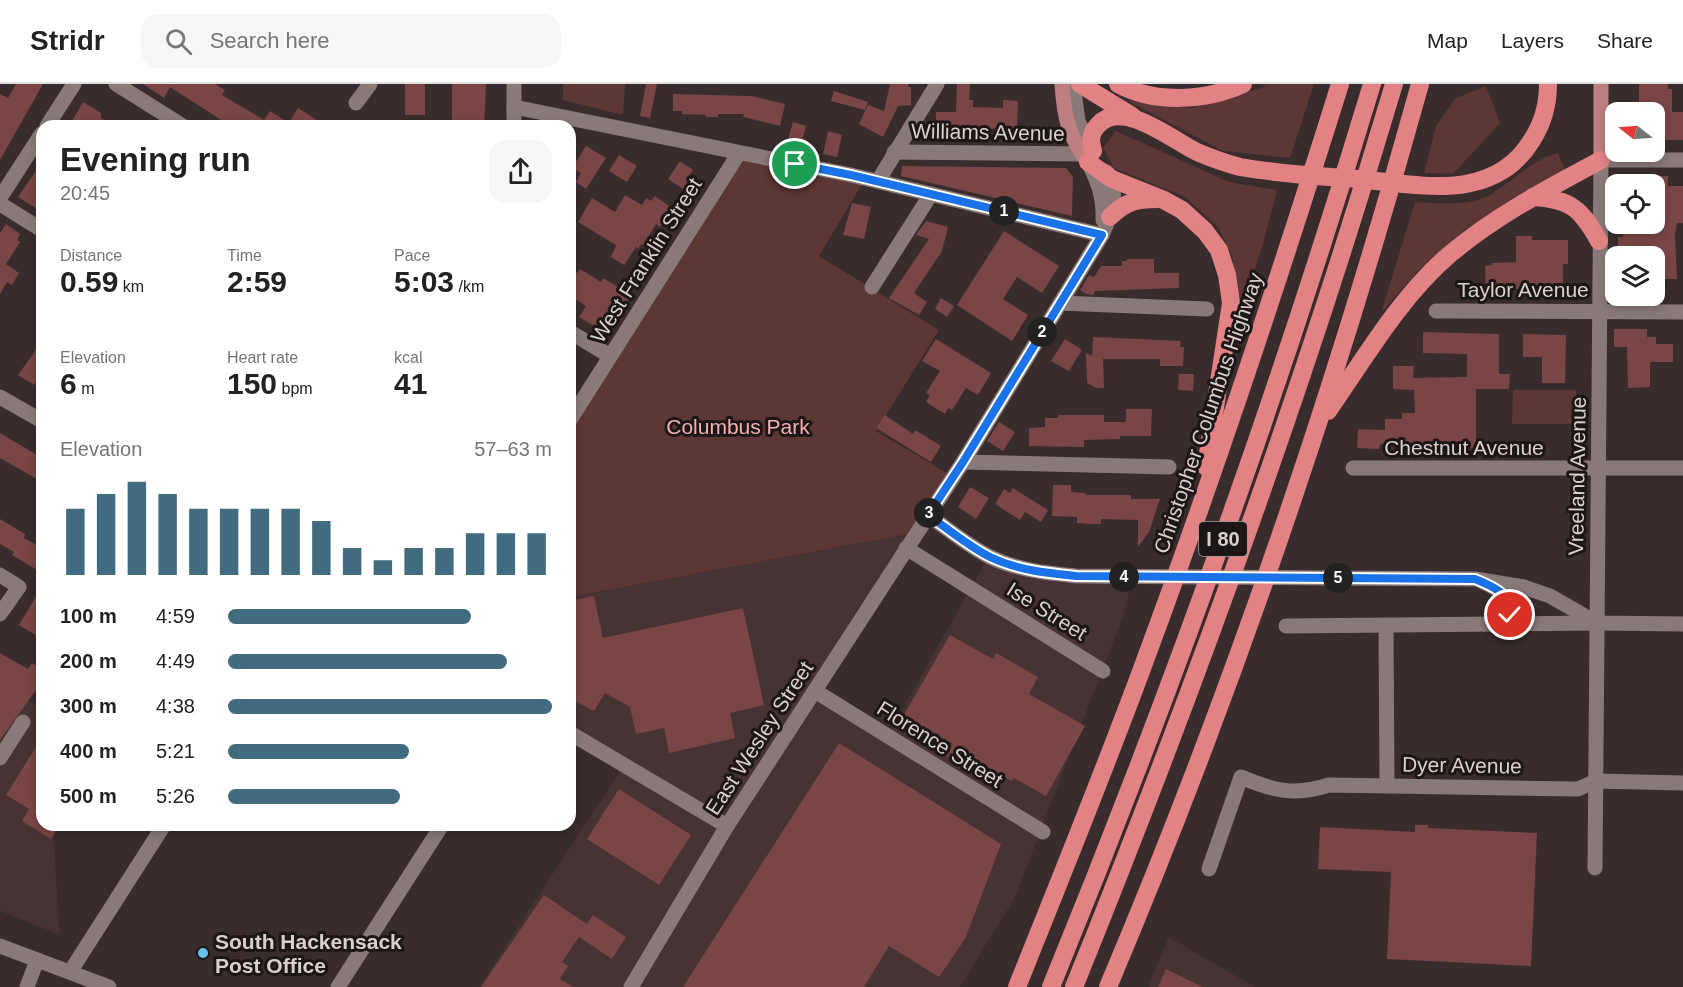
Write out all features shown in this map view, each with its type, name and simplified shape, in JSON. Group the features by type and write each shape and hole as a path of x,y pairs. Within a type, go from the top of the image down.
{"highway":[{"path":"1080,84 1210,158 1240,167 1433,186 1471,184 1497,176 1525,152 1543,123 1548,84"},
{"path":"1118,84 1140,92 1173,98 1222,92 1243,84"},
{"name":"Christopher Columbus Highway","path":"1017,987 1110,753 1198,513 1266,316 1340,84"},
{"name":"I 80","path":"1052,987 1135,777 1231,516 1301,312 1372,84"},
{"name":"I 80","path":"1074,987 1154,787 1240,553 1313,339 1394,84"},
{"name":"I 80","path":"1108,987 1232,669 1317,427 1376,240 1420,84"},
{"path":"1147,124 1120,115 1106,118 1092,133 1088,155 1112,179 1162,199 1182,210 1205,231 1220,250 1231,303 1198,513"},
{"path":"1317,427 1390,323 1432,272 1480,231 1533,197 1601,160"},
{"path":"1533,197 1555,198 1575,207 1588,220 1599,241"},
{"path":"1110,217 1122,205 1138,199 1162,199"}],"main road":[{"path":"1062,84 1064,112 1073,141 1088,155"},
{"name":"Vreeland Avenue","path":"1601,84 1601,160"}],"street":[{"path":"51,120 74,84"},
{"path":"116,84 173,120"},
{"path":"356,103 370,84"},
{"path":"514,84 514,120"},
{"path":"878,181 937,84"},
{"path":"514,107 878,181 1102,235 1104,202 1078,121 1073,84"},
{"path":"0,198 36,142"},
{"name":"Williams Avenue","path":"894,152 1088,155"},
{"name":"West Franklin Street","path":"576,410 739,153"},
{"path":"1601,160 1683,160"},
{"name":"Vreeland Avenue","path":"1595,868 1601,160"},
{"name":"East Wesley Street","path":"632,987 728,826 963,462 1102,235 1110,217 1114,198 1112,179"},
{"path":"872,287 931,194"},
{"path":"0,204 36,226"},
{"path":"1060,303 1207,309"},
{"name":"Taylor Avenue","path":"1436,311 1683,312"},
{"path":"576,336 610,356"},
{"path":"0,397 36,418"},
{"path":"963,462 1169,467"},
{"name":"Chestnut Avenue","path":"1353,468 1683,468"},
{"path":"928,515 988,556 1014,567 1044,573 1133,577 1475,579 1524,587 1550,596 1597,623"},
{"name":"Ise Street","path":"906,548 1104,671"},
{"path":"0,575 19,586 0,614"},
{"path":"1475,579 1494,587 1504,595 1510,605 1510,615 1505,624"},
{"path":"1286,626 1683,624"},
{"path":"1386,625 1387,784"},
{"name":"Florence Street","path":"815,691 1043,832"},
{"path":"0,758 23,722"},
{"path":"576,737 728,826"},
{"name":"Dyer Avenue","path":"1209,869 1241,777 1284,791 1306,791 1329,785 1387,784 1578,789 1596,781 1683,783"},
{"path":"70,972 161,831"},
{"path":"338,987 438,831"},
{"path":"0,946 109,987"},
{"path":"27,987 37,960"}],"shaded area":[{"path":"914,533 816,689 888,735 989,556 1014,566 1133,577 1124,614 1015,897 960,987 479,987 626,762 576,732 576,596"},
{"path":"0,685 36,704 36,831 53,833 60,935 0,911"},
{"path":"1169,937 1255,987 1148,987"}],"green space":[{"path":"563,84 625,84 623,115 563,100"},
{"path":"1266,84 1314,84 1290,158 1223,151 1126,100 1191,108 1262,88"},
{"path":"1486,86 1500,123 1453,174 1424,173 1436,126 1456,98"},
{"path":"1116,131 1229,182 1277,190 1263,244 1239,316 1232,255 1218,227 1185,197 1114,168 1103,148"},
{"name":"Columbus Park","path":"747,153 865,179 819,256 939,330 876,431 950,475 914,533 576,596 576,423"},
{"path":"1558,153 1565,170 1463,231 1415,274 1381,313 1415,202 1454,203 1481,199 1539,161"},
{"path":"1513,390 1576,390 1576,424 1512,424"}],"building":[{"path":"16,84 43,84 0,160 0,94 8,98"},
{"path":"143,84 215,84 225,90 222,95 264,120 221,120 170,87 164,98"},
{"path":"405,84 425,84 425,115 405,115"},
{"path":"452,84 486,84 484,120 452,120"},
{"path":"646,84 657,84 650,118 640,116"},
{"path":"890,84 908,84 908,87 911,87 911,105 898,106 883,137 859,124 868,105 884,111"},
{"path":"957,84 970,84 969,100 973,100 973,107 1003,108 1003,100 1018,101 1017,134 1002,134 1002,129 968,128 968,132 932,132 932,120 936,121 936,112 956,112"},
{"path":"1639,84 1668,84 1668,89 1672,89 1672,112 1683,112 1683,140 1665,140 1665,102 1639,102"},
{"path":"834,91 868,102 865,110 831,101"},
{"path":"673,94 751,96 785,104 780,126 743,117 744,114 718,114 718,117 706,117 706,115 682,114 682,111 673,111"},
{"path":"83,102 101,113 101,118 104,120 72,120"},
{"path":"298,108 317,120 291,120"},
{"path":"270,111 284,120 264,120"},
{"path":"793,122 806,126 799,153 785,150"},
{"path":"828,131 842,135 837,157 823,154"},
{"path":"586,146 606,158 586,189 576,182 581,173 576,170 576,162"},
{"path":"619,155 637,166 627,182 609,171"},
{"path":"680,161 693,170 688,177 693,180 686,191 668,179"},
{"path":"902,166 1066,168 1073,177 1072,216 901,176"},
{"path":"36,171 36,208 18,197"},
{"path":"1665,176 1668,176 1668,186 1683,186 1683,223 1677,223 1675,235 1677,279 1665,279 1665,246 1618,246 1618,237 1623,237 1623,234 1665,234"},
{"path":"625,195 642,205 646,198 651,201 655,196 672,208 660,227 656,224 643,245 641,244 638,249 636,247 624,265 611,257 616,245 578,222 592,198 615,212"},
{"path":"852,203 871,207 864,239 843,235"},
{"path":"926,221 948,227 942,251 914,293 927,302 919,315 889,298 929,239 916,235"},
{"path":"6,224 20,234 17,240 20,242 6,264 19,273 12,285 7,282 0,294 0,233"},
{"path":"1004,231 1059,266 1042,293 1017,277 1003,299 1028,315 1012,341 957,305"},
{"path":"1516,236 1532,236 1532,240 1568,240 1568,264 1563,264 1563,292 1548,294 1548,291 1535,291 1535,289 1486,291 1485,266 1492,265 1492,263 1516,262"},
{"path":"1127,259 1154,259 1154,273 1179,273 1179,288 1095,291 1093,295 1080,290 1089,275 1094,277 1101,266 1122,266 1122,261 1127,261"},
{"path":"580,269 601,282 603,278 631,295 607,334 579,317 586,306 576,300 576,272"},
{"path":"941,298 954,306 947,317 935,309"},
{"path":"1614,329 1647,329 1647,337 1656,337 1656,344 1673,344 1673,362 1650,362 1650,387 1628,388 1627,347 1614,347"},
{"path":"1423,332 1499,334 1499,374 1510,374 1509,389 1476,389 1476,448 1451,448 1451,442 1425,442 1425,444 1380,444 1379,449 1357,448 1358,429 1385,430 1385,419 1402,419 1402,413 1415,413 1414,390 1393,389 1393,366 1414,366 1413,378 1467,377 1467,354 1423,353"},
{"path":"1523,334 1566,335 1565,383 1542,383 1542,357 1523,357"},
{"path":"1093,337 1181,341 1180,347 1184,347 1183,366 1160,366 1160,359 1103,359 1104,388 1096,388 1087,383 1086,353 1092,356"},
{"path":"936,339 991,373 978,395 966,388 952,410 948,408 945,414 926,402 930,395 926,393 940,371 922,361"},
{"path":"1065,339 1082,350 1069,371 1051,361"},
{"path":"36,350 36,382 34,385 18,375"},
{"path":"1179,374 1194,374 1193,391 1178,390"},
{"path":"1126,409 1152,409 1151,436 1120,436 1120,439 1084,440 1084,447 1029,446 1029,428 1045,427 1045,418 1058,418 1058,415 1104,415 1104,422 1126,422"},
{"path":"885,415 913,434 915,430 941,446 931,462 876,428"},
{"path":"999,422 1015,432 1003,451 987,441"},
{"path":"0,433 36,454 36,479 0,458"},
{"path":"1053,485 1071,485 1071,492 1086,495 1131,495 1131,499 1160,499 1149,532 1138,547 1138,520 1101,519 1101,524 1090,524 1077,523 1077,517 1052,516"},
{"path":"970,487 989,498 976,519 958,507"},
{"path":"1013,488 1048,510 1041,522 1025,512 1020,520 995,504 1004,489 1010,493"},
{"path":"0,519 25,534 24,538 36,545 36,569 12,555 14,552 0,544"},
{"path":"36,596 36,635 19,625"},
{"path":"594,596 603,638 743,608 764,705 730,713 735,738 669,753 664,728 636,734 630,707 605,693 594,711 576,701 576,600"},
{"path":"950,635 993,659 996,653 1038,677 1029,694 1085,726 1046,796 1014,778 1012,781 979,762 973,771 946,756 953,744 929,730 924,740 898,725"},
{"path":"0,653 28,669 32,663 36,665 36,690 0,740"},
{"path":"839,743 1001,844 965,939 939,977 889,946 864,987 683,987"},
{"path":"36,747 36,830 22,821 29,809 6,795"},
{"path":"619,789 691,835 659,885 587,839"},
{"path":"1415,825 1428,825 1428,828 1537,833 1531,966 1387,959 1391,872 1318,869 1320,827 1415,832"},
{"path":"38,831 56,831 51,839"},
{"path":"544,895 587,924 593,915 626,937 612,959 579,937 562,962 568,966 560,979 573,987 481,987"},
{"path":"1166,969 1203,987 1158,987"}],"place":[{"name":"South Hackensack Post Office","path":"203,953"}],"route":[{"path":"795,164 851,175 1102,235 928,515 988,556 1014,567 1076,576 1475,579 1494,587 1504,595 1510,605 1510,615"}]}
